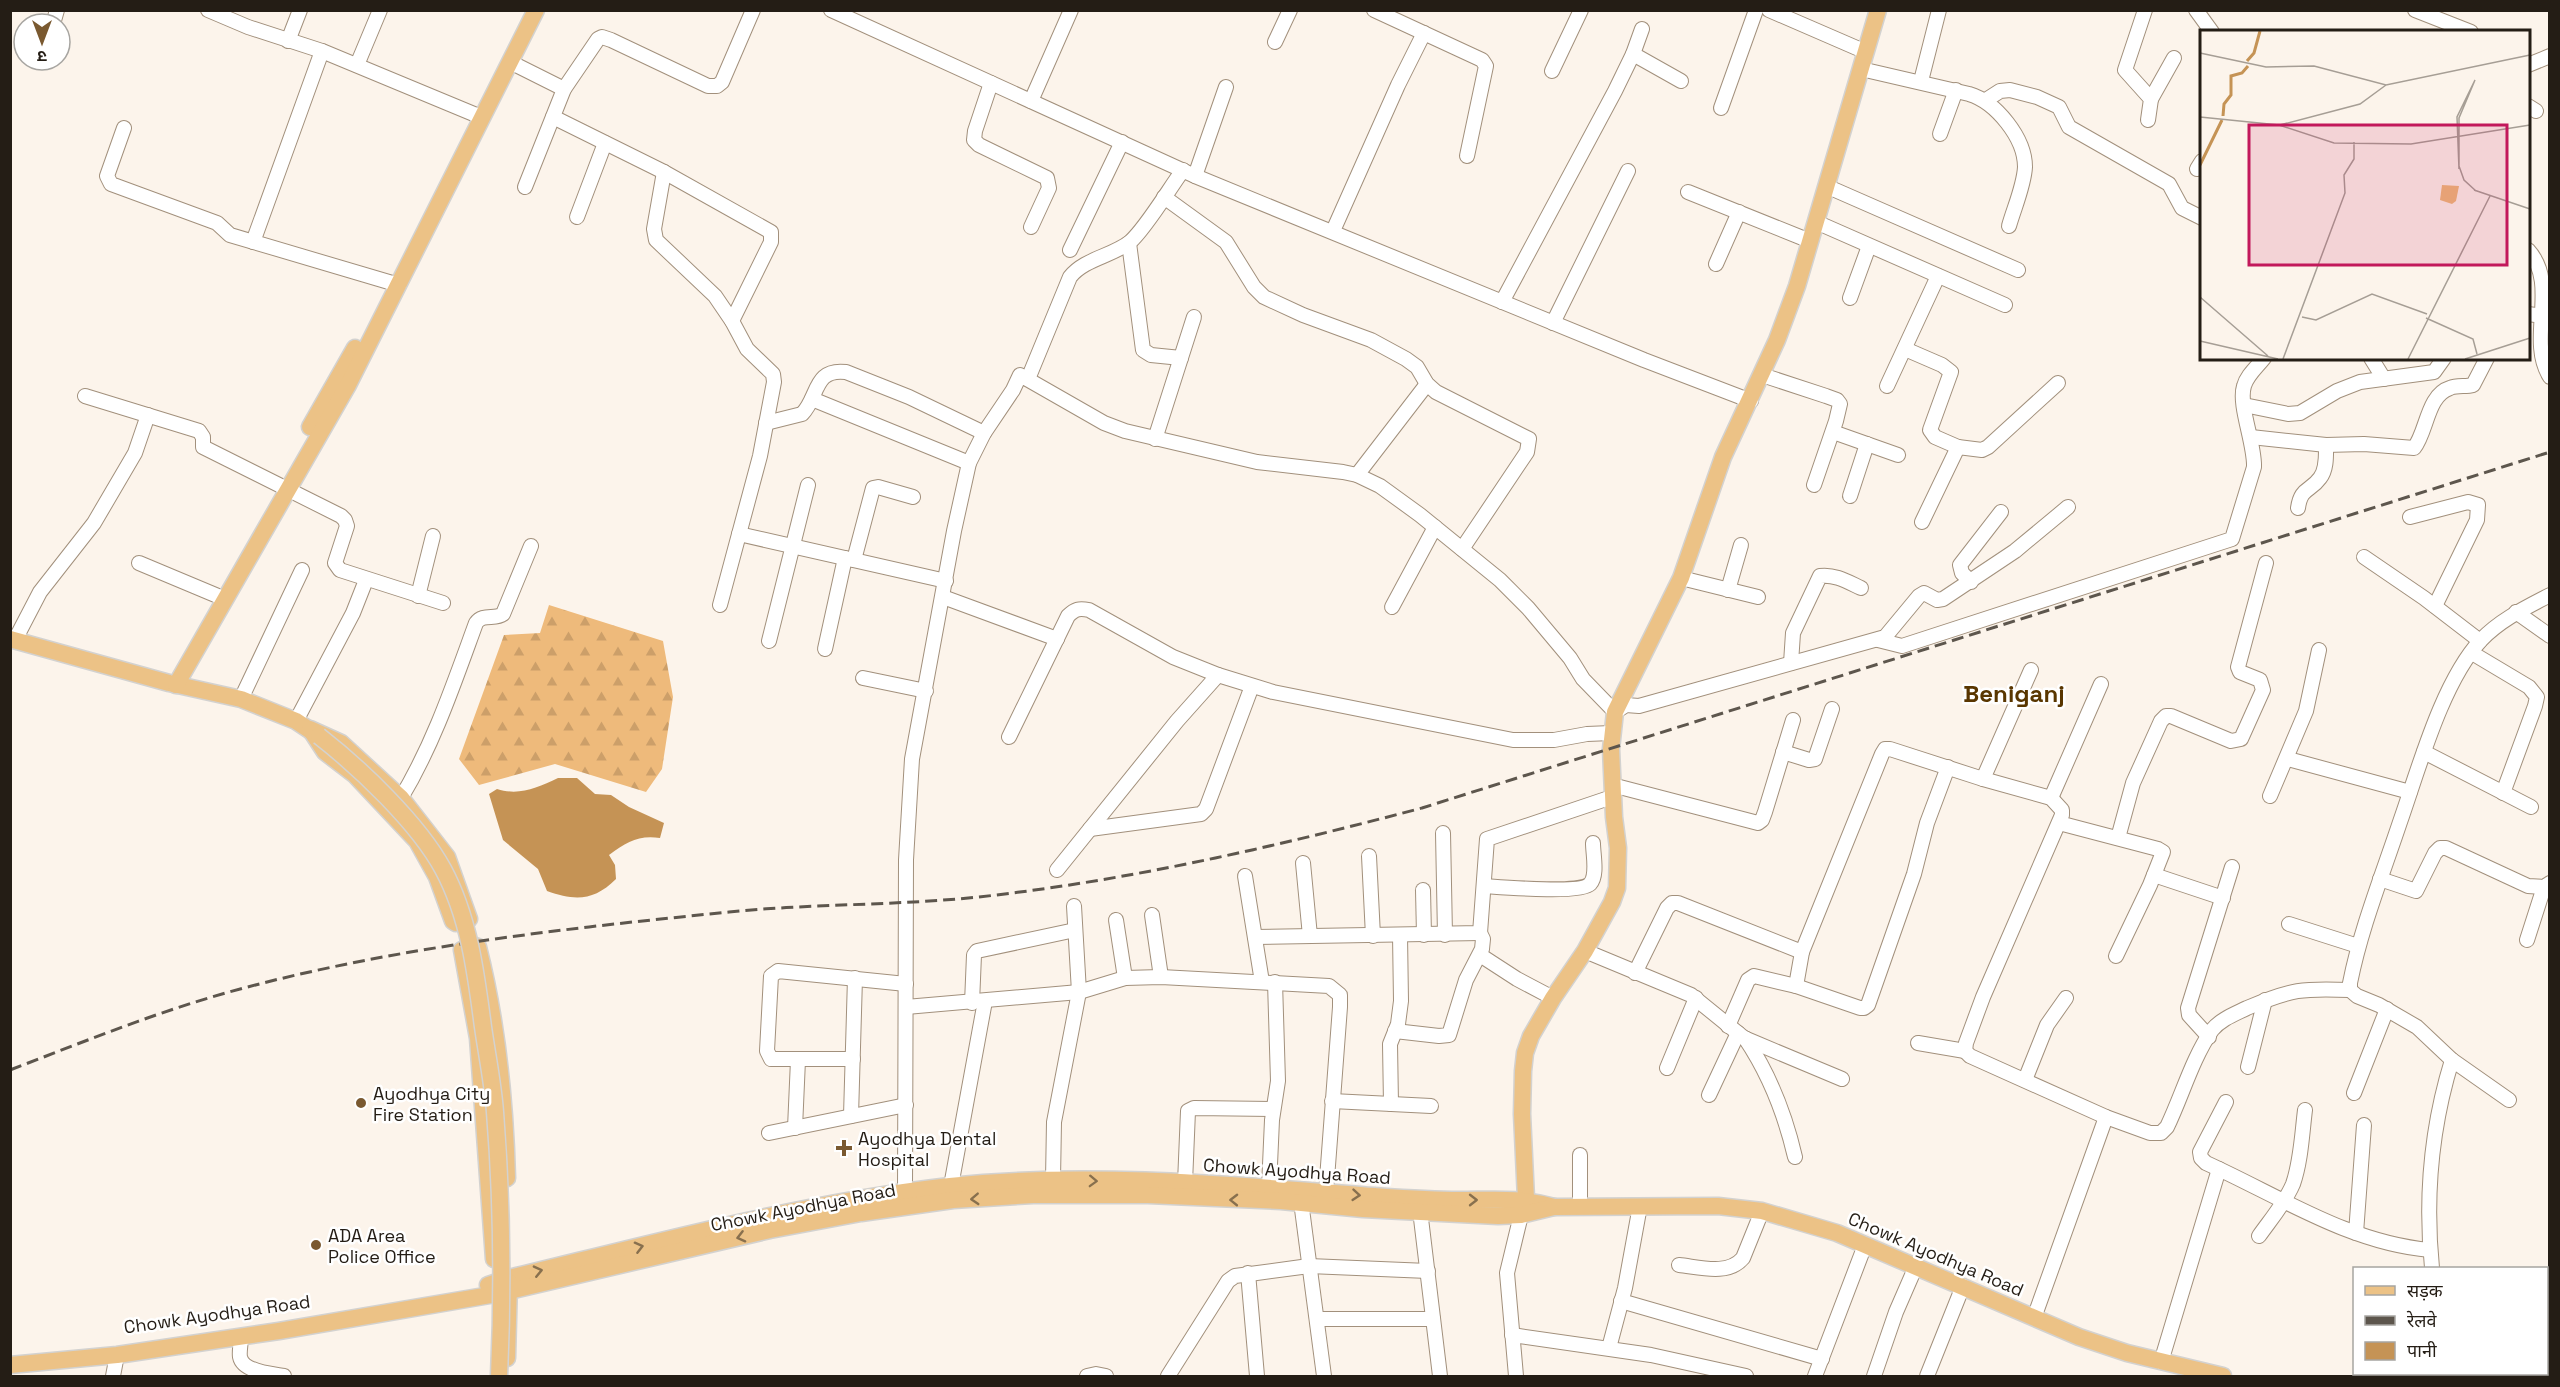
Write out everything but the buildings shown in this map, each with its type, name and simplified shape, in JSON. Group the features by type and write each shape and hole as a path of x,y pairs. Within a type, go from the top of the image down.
{"main road":[{"path":"172,684 283,487 348,385 394,284 437,204 524,10"},
{"path":"477,116 510,62 536,10"},
{"path":"1523,1207 1523,1071 1531,1036 1553,998 1586,951 1617,888 1618,848 1612,791 1611,733 1615,712 1680,578 1723,457 1751,401 1777,340 1816,222 1878,10"},
{"path":"13,639 172,684 241,699 308,728 341,743 401,798 447,857 469,919 456,924 453,921 437,877 417,841 356,775 325,752 308,728"},
{"path":"308,728 343,755 398,810 428,846 443,869 458,905 474,958 495,1110 503,1304 499,1377"},
{"path":"491,1377 502,1287 480,1059 462,950 472,945 478,947 486,978 498,1052 506,1125 502,1287 505,1377"},
{"name":"Chowk Ayodhya Road","path":"582,1268 675,1238 780,1215 951,1186 1053,1179 1269,1187 1300,1196"},
{"name":"Chowk Ayodhya Road","path":"582,1268 861,1213 953,1200 1034,1195 1300,1196 1326,1192 1420,1206 1718,1206 1762,1211 1806,1222 1916,1266 2079,1337 2161,1362 2223,1377"},
{"path":"1300,1196 1420,1206"},
{"path":"425,1303 582,1268"},
{"name":"Chowk Ayodhya Road","path":"10,1365 117,1355 241,1337 425,1303"},
{"name":"Chowk Ayodhya Road","path":"10,1357 154,1345 178,1339 425,1303"}],"street":[{"path":"208,10 230,15 288,41 322,51 477,116"},
{"path":"288,41 300,10"},
{"path":"357,65 380,10"},
{"path":"525,187 564,89 598,39 603,37 708,86 717,86 722,82 753,10"},
{"path":"831,10 849,14 1030,101 1189,173 1552,323 1751,401"},
{"path":"1030,101 1071,10"},
{"path":"1275,42 1290,10"},
{"path":"1374,10 1482,60 1486,66 1467,156"},
{"path":"1552,71 1581,10"},
{"path":"1721,108 1756,10"},
{"path":"1768,10 1866,52"},
{"path":"1920,81 1938,10"},
{"path":"2145,10 2125,70 2151,99"},
{"path":"2196,10 2211,30"},
{"path":"2415,10 2466,30"},
{"path":"1502,302 1633,54 1642,29"},
{"path":"1333,231 1398,85 1424,33"},
{"path":"253,242 322,51"},
{"path":"1633,54 1682,81"},
{"path":"2530,65 2550,56"},
{"path":"2148,120 2151,99 2174,58"},
{"path":"510,62 564,89"},
{"path":"1861,69 1920,81 1986,100 2006,121 2024,157 2024,173 2009,226"},
{"path":"992,83 974,140 979,145 1047,178 1049,188 1031,226"},
{"path":"1028,380 1070,277 1076,270 1129,243 1164,197 1189,173 1226,87"},
{"path":"1940,134 1956,90"},
{"path":"1986,100 2000,91 2010,90 2052,102 2063,112 2068,127 2169,184 2182,208 2200,217"},
{"path":"553,117 664,172 771,232 771,242 732,321"},
{"path":"124,128 107,176 111,184 217,223 230,235 394,284"},
{"path":"577,217 605,142"},
{"path":"1070,250 1122,142"},
{"path":"1552,323 1628,171"},
{"path":"664,172 654,229 656,240 715,296 747,349 773,374 774,382 766,423 720,605"},
{"path":"1826,186 2018,270"},
{"path":"1688,192 1810,241"},
{"path":"1164,197 1226,242 1254,287 1269,301 1380,345 1417,367 1427,384 1436,392 1529,439 1527,452 1461,549"},
{"path":"1716,264 1739,212"},
{"path":"1816,222 2005,305"},
{"path":"1129,243 1143,350 1150,355 1181,358"},
{"path":"1850,298 1869,246"},
{"path":"2530,251 2541,261 2547,277 2548,316 2543,360 2550,377"},
{"path":"1887,386 1938,276"},
{"path":"2530,314 2548,316"},
{"path":"1155,439 1194,317"},
{"path":"1905,349 1942,365 1951,372 1930,430 1935,437 1958,447 1982,450 1988,447 2058,382"},
{"path":"1878,640 1902,646 2232,539 2254,467 2243,388 2263,360"},
{"path":"2372,360 2384,379"},
{"path":"2244,405 2288,414 2300,413 2343,388 2384,379 2428,374 2434,372 2443,360"},
{"path":"2251,437 2326,445 2364,444 2414,448 2419,442 2439,396 2453,387 2474,385 2486,360"},
{"path":"766,423 802,414 822,379 828,374 846,372 909,397 984,433"},
{"path":"906,1193 908,812 912,759 969,463 984,433 1013,390 1020,375 1104,423 1155,439 1257,462 1357,475 1380,486 1500,580 1528,608 1570,658 1583,679 1615,712 1626,705 1639,706 1878,640 1891,632 1919,596 1924,593 1937,600 1943,599 2015,551 2068,507"},
{"path":"1762,375 1837,400 1840,410 1814,485"},
{"path":"1357,475 1427,384"},
{"path":"85,396 199,431 203,437 203,447 345,520 347,526 335,563 340,570 443,603"},
{"path":"812,399 969,463"},
{"path":"13,639 40,592 99,515 135,453 148,415"},
{"path":"1833,432 1898,454"},
{"path":"1851,496 1867,444"},
{"path":"2298,508 2302,493 2316,482 2323,472 2326,445"},
{"path":"1922,522 1958,447"},
{"path":"769,641 808,485"},
{"path":"825,649 849,559 873,489 878,487 913,497"},
{"path":"2410,517 2468,502 2478,505 2477,520 2434,606"},
{"path":"1971,582 1962,573 1960,565 2001,512"},
{"path":"1392,607 1435,527"},
{"path":"739,534 946,581"},
{"path":"418,596 433,536"},
{"path":"1728,590 1741,544"},
{"path":"401,798 436,732 476,623 483,617 497,617 503,614 531,546"},
{"path":"2364,557 2434,606 2476,647 2529,687 2537,697 2503,792"},
{"path":"139,563 221,598"},
{"path":"2118,838 2133,783 2161,721 2166,716 2171,716 2230,741 2241,739 2263,690 2260,680 2240,672 2238,667 2266,563"},
{"path":"241,699 302,570"},
{"path":"1791,663 1793,633 1820,576 1828,575 1842,579 1861,588"},
{"path":"1680,578 1758,597"},
{"path":"308,728 366,580"},
{"path":"2350,990 2358,946 2434,722 2476,647 2516,612 2550,595"},
{"path":"943,597 1057,639"},
{"path":"1009,737 1068,616 1075,610 1089,610 1173,657 1252,686 1513,740 1554,740 1587,734 1611,733"},
{"path":"2516,612 2550,636"},
{"path":"2270,796 2288,759 2306,711 2319,650"},
{"path":"1983,779 2031,670"},
{"path":"1057,870 1177,721 1218,675"},
{"path":"863,678 926,691"},
{"path":"2051,798 2101,684"},
{"path":"1090,829 1201,814 1206,809 1252,686"},
{"path":"1783,752 1809,760 1815,759 1832,709"},
{"path":"1395,1031 1449,1035 1466,980 1480,955 1483,939 1480,933 1485,845 1490,836 1612,791 1758,823 1765,813 1792,720"},
{"path":"1796,986 1802,952 1885,749 2051,798 2062,810 2059,823 1983,997 1965,1051"},
{"path":"2424,752 2531,807"},
{"path":"2288,759 2410,792"},
{"path":"1709,1095 1737,1032 1748,980 1754,976 1796,986 1860,1008 1868,1005 1879,980 1891,936 1914,874 1927,823 1948,767"},
{"path":"2059,823 2163,852 2116,956"},
{"path":"1443,833 1445,935"},
{"path":"1484,886 1559,889 1586,887 1593,877 1593,843"},
{"path":"2380,879 2416,891 2435,853 2440,848 2446,848 2528,886 2547,885 2527,940"},
{"path":"1369,856 1373,936"},
{"path":"1303,863 1310,936"},
{"path":"2209,1037 2189,1015 2188,1008 2232,867"},
{"path":"2154,875 2223,898"},
{"path":"1245,876 1255,937 1269,982 1278,1081 1273,1109 1269,1187"},
{"path":"1423,890 1424,935"},
{"path":"1635,973 1667,908 1672,903 1678,903 1802,952"},
{"path":"1053,1179 1054,1122 1079,992 1074,906"},
{"path":"1152,915 1161,977"},
{"path":"1116,920 1125,978"},
{"path":"2289,924 2358,946"},
{"path":"951,1186 979,1002 974,955 977,951 1075,930"},
{"path":"1255,937 1480,933"},
{"path":"1391,1104 1390,1044 1401,1001 1400,935"},
{"path":"1586,951 1696,998 1737,1032 1764,1070 1779,1102 1795,1157"},
{"path":"1480,955 1517,979 1553,998"},
{"path":"853,1059 775,1060 768,1055 771,976 778,971 906,984"},
{"path":"906,1007 1079,992 1125,978 1161,977 1329,986 1340,995 1326,1192"},
{"path":"851,1116 855,978"},
{"path":"1918,1043 1965,1051 2106,1117 2150,1133 2160,1133 2167,1127 2209,1037 2223,1021 2265,1000 2293,990 2311,988 2350,990 2356,996 2387,1009 2417,1028 2452,1060 2509,1100"},
{"path":"1668,1068 1696,998"},
{"path":"2025,1080 2047,1025 2066,998"},
{"path":"2248,1067 2265,1000"},
{"path":"2354,1093 2387,1009"},
{"path":"1737,1032 1842,1079"},
{"path":"795,1128 798,1060"},
{"path":"2432,1267 2431,1160 2436,1117 2452,1060"},
{"path":"1332,1101 1431,1106"},
{"path":"2226,1102 2200,1152 2201,1158 2206,1163 2356,1233 2386,1244 2430,1250"},
{"path":"769,1133 906,1105"},
{"path":"1179,1183 1188,1111 1194,1108 1273,1109"},
{"path":"2259,1236 2293,1184 2305,1110"},
{"path":"2034,1318 2106,1117"},
{"path":"2356,1233 2364,1125"},
{"path":"1580,1155 1580,1206"},
{"path":"2161,1362 2219,1169"},
{"path":"1300,1196 1324,1376 1310,1377"},
{"path":"1420,1206 1440,1377"},
{"path":"1609,1348 1621,1301 1633,1206"},
{"path":"1516,1377 1507,1273 1523,1207"},
{"path":"1679,1265 1714,1269 1738,1264 1743,1258 1762,1211"},
{"path":"1815,1377 1865,1245"},
{"path":"1168,1377 1228,1281 1235,1276 1248,1272 1309,1266 1428,1271"},
{"path":"1874,1377 1896,1312 1916,1266"},
{"path":"1248,1272 1257,1377"},
{"path":"1927,1377 1962,1286"},
{"path":"1621,1301 1822,1359"},
{"path":"1317,1319 1433,1319"},
{"path":"1512,1335 1651,1354 1746,1377"},
{"path":"241,1337 240,1358 243,1364 249,1368 284,1377"},
{"path":"114,1377 117,1355"},
{"path":"1087,1377 1096,1374 1106,1377"}],"green space":[{"path":"549,605 663,641 673,697 662,769 646,792 555,764 479,785 459,759 504,635 540,633"}],"water":[{"path":"558,778 577,778 595,794 611,795 629,807 664,823 660,838 633,840 609,855 615,865 616,879 600,892 592,895 575,897 547,891 538,869 503,840 489,794 497,789 513,792 528,790"}],"railway":[{"path":"10,1070 201,1000 290,976 415,951 603,925 729,912 963,899 996,895 1157,870 1317,835 1422,808 2550,452"}],"place":[{"name":"Ayodhya City Fire Station","path":"361,1103"},
{"name":"Ayodhya Dental Hospital","path":"844,1148"},
{"name":"ADA Area Police Office","path":"316,1245"}],"district":[{"name":"Beniganj","path":"2014,693"}]}
